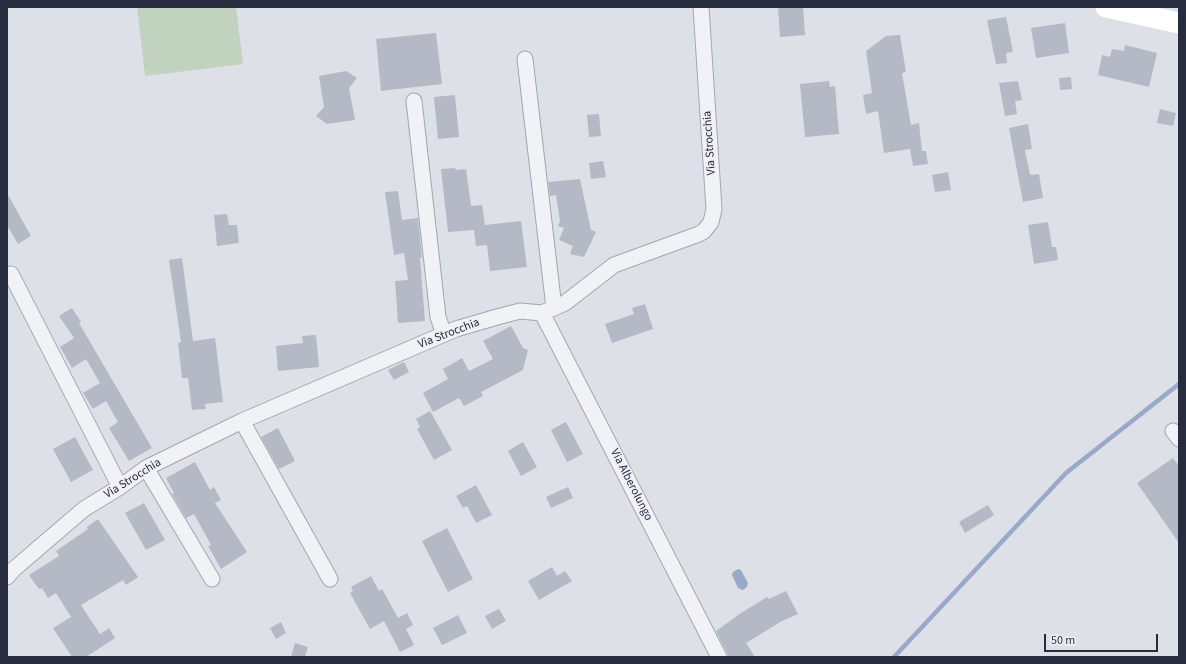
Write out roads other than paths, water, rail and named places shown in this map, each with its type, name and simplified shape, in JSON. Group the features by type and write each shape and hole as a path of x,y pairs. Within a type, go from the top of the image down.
{"street":[{"name":"Via Strocchia","path":"7,577 84,509 120,487 146,468 242,421 444,334 497,316 520,311 548,311 565,303 614,265 699,234 708,227 711,222 714,209 701,7"},
{"path":"1106,7 1179,23"},
{"path":"525,59 548,311"},
{"path":"414,101 438,316 444,334"},
{"path":"11,274 120,487"},
{"name":"Via Alberolungo","path":"548,311 719,657"},
{"path":"242,421 330,579"},
{"path":"146,468 212,579"}],"water":[{"path":"738,569 741,570 748,583 747,587 743,590 738,588 732,575 733,572"}],"waterway":[{"path":"894,657 1066,473 1179,384"}]}
